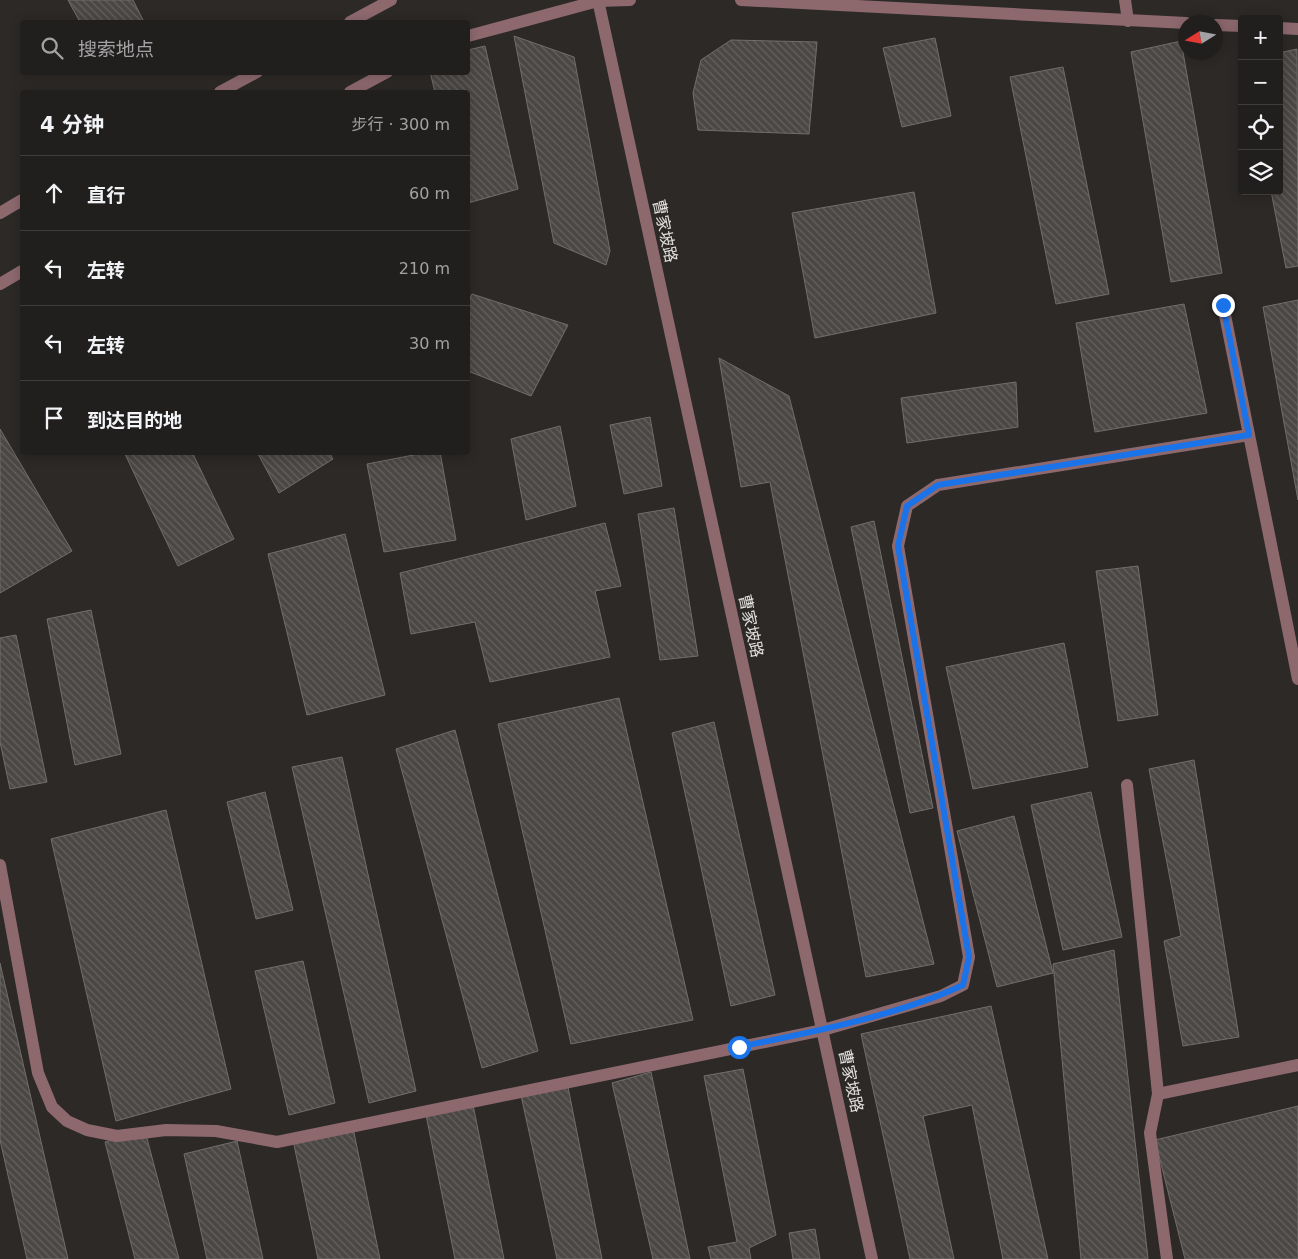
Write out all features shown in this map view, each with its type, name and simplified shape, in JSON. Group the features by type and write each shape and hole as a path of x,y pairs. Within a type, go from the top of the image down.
{"street":[{"path":"354,20 391,0"},
{"path":"470,35 598,0 630,0"},
{"name":"曹家坡路","path":"598,0 872,1259"},
{"path":"741,0 1178,24"},
{"path":"1125,0 1128,21"},
{"path":"1223,25 1238,26"},
{"path":"1283,28 1298,29"},
{"path":"224,90 251,75"},
{"path":"354,90 381,75"},
{"path":"0,213 20,201"},
{"path":"0,284 20,272"},
{"path":"1223,305 1298,680"},
{"path":"0,865 38,1072 52,1107 67,1122 87,1130 117,1136 166,1130 216,1131 277,1142 823,1030 941,996 963,985 969,957 898,546 907,506 938,485 1249,435"},
{"path":"1127,785 1158,1094 1150,1133 1167,1259"},
{"path":"1158,1094 1298,1065"}],"building":[{"path":"68,0 133,0 143,20 79,20"},
{"path":"514,36 574,57 610,251 606,265 554,243"},
{"path":"935,38 951,116 902,127 883,48"},
{"path":"731,40 817,42 809,134 698,130 693,93 701,60"},
{"path":"1178,42 1178,60 1184,60 1222,273 1171,282 1131,52"},
{"path":"485,46 518,189 470,202 470,90 434,90 431,75 470,75 470,50"},
{"path":"1297,49 1298,266 1286,268 1272,195 1283,195 1283,52"},
{"path":"1063,67 1109,294 1056,304 1010,77"},
{"path":"914,192 936,313 815,338 792,213"},
{"path":"472,294 568,325 531,396 470,372 470,298"},
{"path":"1298,300 1298,500 1263,307"},
{"path":"1184,304 1207,413 1095,432 1076,323"},
{"path":"719,358 789,396 934,964 866,977 770,482 741,487"},
{"path":"1016,382 1018,427 907,443 901,398"},
{"path":"650,417 662,486 624,494 610,425"},
{"path":"560,426 576,506 526,520 511,439"},
{"path":"0,429 72,551 0,593"},
{"path":"125,455 193,455 234,539 178,566"},
{"path":"259,455 331,455 333,459 279,493"},
{"path":"414,455 441,455 456,540 384,552 367,464"},
{"path":"674,508 698,656 660,660 638,514"},
{"path":"874,521 933,808 910,813 851,527"},
{"path":"605,523 621,586 595,591 610,657 490,682 475,622 411,634 400,573"},
{"path":"345,534 385,695 307,715 268,554"},
{"path":"1138,566 1158,715 1118,721 1096,571"},
{"path":"91,610 121,754 75,765 47,619"},
{"path":"16,635 47,782 10,789 0,742 0,638"},
{"path":"1064,643 1088,767 973,789 946,667"},
{"path":"619,698 693,1020 571,1044 498,724"},
{"path":"714,722 775,995 731,1006 672,733"},
{"path":"455,730 538,1051 482,1068 396,749"},
{"path":"342,757 416,1091 369,1103 292,767"},
{"path":"1194,760 1239,1037 1183,1046 1164,941 1181,936 1149,769"},
{"path":"265,792 293,910 256,919 227,802"},
{"path":"1091,792 1122,937 1063,950 1031,805"},
{"path":"166,810 231,1089 116,1121 51,839"},
{"path":"1014,816 1053,973 997,987 957,831"},
{"path":"1114,950 1148,1259 1081,1259 1053,964"},
{"path":"303,961 335,1103 289,1115 255,971"},
{"path":"0,963 68,1259 27,1259 0,1140"},
{"path":"991,1006 1048,1259 1003,1259 972,1105 923,1116 954,1259 910,1259 861,1034"},
{"path":"743,1069 776,1235 749,1248 751,1259 711,1259 708,1247 737,1242 704,1076"},
{"path":"651,1072 690,1259 653,1259 612,1083"},
{"path":"567,1082 602,1259 557,1259 520,1091"},
{"path":"472,1100 504,1259 455,1259 425,1110"},
{"path":"1298,1106 1298,1259 1185,1259 1155,1140"},
{"path":"353,1128 380,1259 318,1259 293,1140"},
{"path":"145,1131 179,1259 135,1259 105,1142"},
{"path":"237,1141 263,1259 207,1259 184,1154"},
{"path":"815,1229 820,1259 793,1259 789,1233"}],"route":[{"path":"739,1047 823,1030 941,996 963,985 969,957 898,546 907,506 938,485 1249,435 1223,305"}]}
